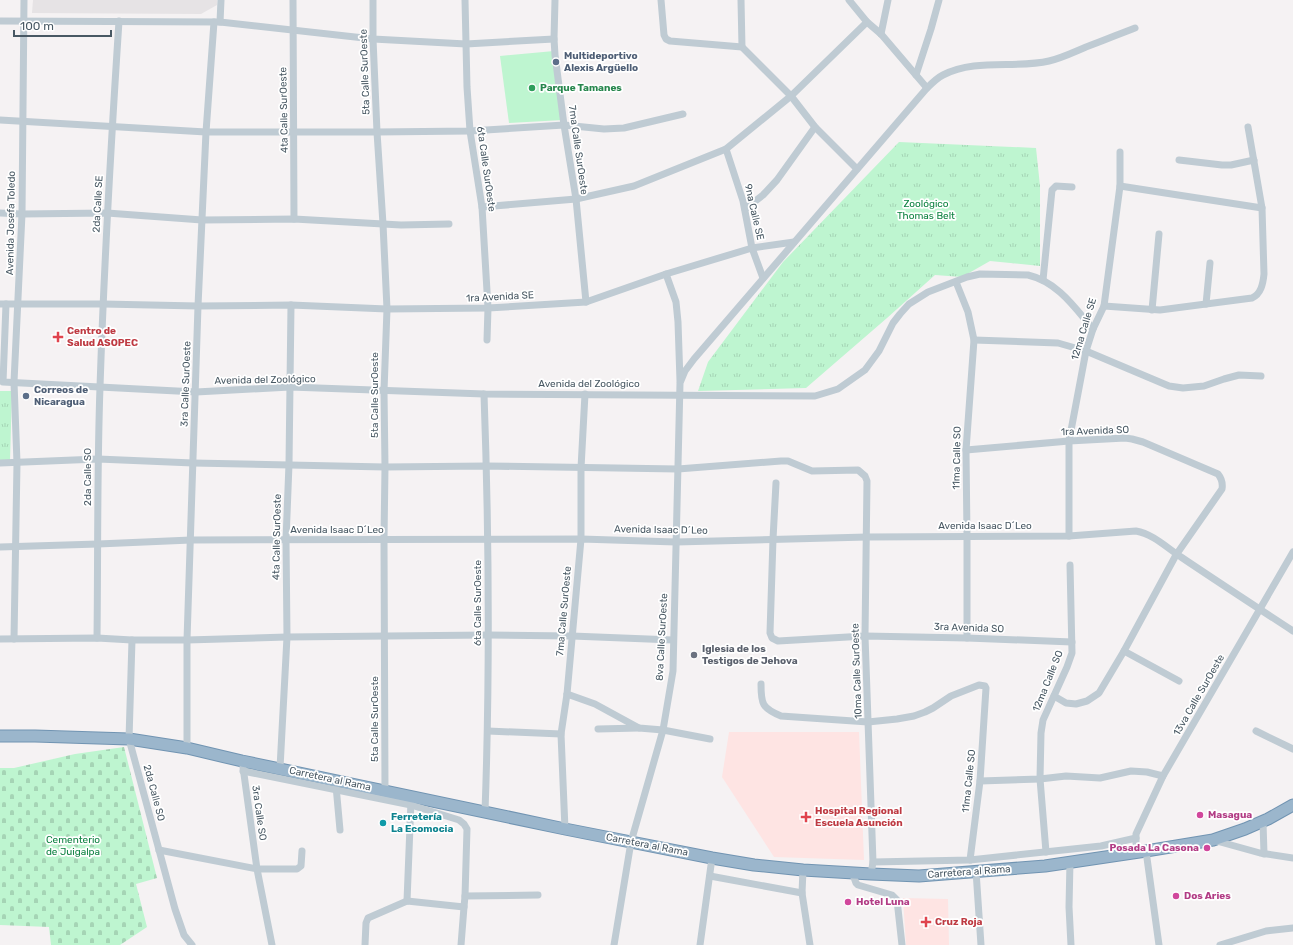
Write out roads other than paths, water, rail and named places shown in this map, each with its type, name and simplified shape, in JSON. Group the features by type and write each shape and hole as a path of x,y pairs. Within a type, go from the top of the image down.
{"highway":[{"name":"Carretera al Rama","path":"0,736 129,739 187,748 243,766 280,768 335,785 385,791 411,800 485,812 712,858 754,865 803,870 871,874 919,876 1045,866 1141,852 1213,840 1263,822 1293,805"}],"street":[{"name":"Avenida Josefa Toledo","path":"14,639 17,463 14,382 22,214 24,0"},
{"name":"3ra Calle SurOeste","path":"187,748 187,640 198,306 206,132 217,22 221,0"},
{"name":"4ta Calle SurOeste","path":"293,0 294,219"},
{"name":"5ta Calle SurOeste","path":"373,0 377,132 387,309 384,391 385,791"},
{"name":"6ta Calle SurOeste","path":"465,0 467,87 470,131 482,207 488,308 487,340"},
{"name":"7ma Calle SurOeste","path":"555,0 554,39 564,125 576,199 586,302"},
{"path":"661,0 664,35 666,39 670,41 742,47 791,96 815,127 857,169"},
{"path":"741,0 742,47"},
{"path":"849,0 867,22 881,34 927,88"},
{"path":"881,34 888,0"},
{"path":"916,75 932,29 940,0"},
{"path":"0,21 217,22 373,39 466,44 554,39"},
{"name":"2da Calle SE","path":"100,388 107,213 120,22"},
{"path":"482,207 576,199 634,186 726,149 791,96 867,22"},
{"path":"680,383 685,371 694,359 927,88 942,75 971,66 1025,64 1048,61 1065,56 1135,28"},
{"path":"0,120 206,132 377,132 470,131 564,125 604,129 624,128 683,114"},
{"path":"745,209 763,195 777,180 815,127"},
{"path":"1104,306 1152,310 1252,298 1258,294 1264,274 1262,208 1248,127"},
{"name":"9na Calle SE","path":"726,149 745,209 752,248 763,278"},
{"name":"12ma Calle SE","path":"1069,536 1069,441 1086,351 1104,306 1120,186 1120,152"},
{"path":"1179,160 1231,165 1254,160"},
{"path":"1042,280 1052,190 1056,186 1072,188"},
{"path":"1120,186 1262,208"},
{"path":"0,213 107,213 202,220 294,219 383,224 448,224"},
{"path":"1152,310 1158,234"},
{"name":"1ra Avenida SE","path":"3,304 291,306 387,309 488,308 586,302 666,274 752,248 794,242"},
{"path":"1206,304 1210,263"},
{"name":"8va Calle SurOeste","path":"614,945 631,842 663,730 673,671 680,383 676,302 666,274"},
{"name":"Avenida del Zoológico","path":"14,382 100,388 196,392 290,387 484,394 815,396 838,389 865,370 879,351 893,323 909,304 928,292 974,276 987,274 1028,275 1050,284 1060,292 1094,329"},
{"name":"11ma Calle SO","path":"956,282 968,312 974,340 966,450 968,536 967,638"},
{"path":"3,304 3,382 14,382"},
{"name":"4ta Calle SurOeste","path":"280,768 287,637 286,540 289,464 291,306"},
{"path":"974,340 1058,343 1086,351 1169,386 1183,388 1204,386 1224,379 1239,376 1261,376"},
{"name":"2da Calle SO","path":"97,638 100,388"},
{"name":"6ta Calle SurOeste","path":"484,394 488,634 488,731 485,812"},
{"name":"7ma Calle SurOeste","path":"565,829 561,734 567,694 581,539 581,468 585,394"},
{"name":"1ra Avenida SO","path":"966,450 1069,441 1132,439 1143,442 1218,474 1223,483 1222,489 1176,555"},
{"path":"0,463 98,459 193,463 385,467 486,466 678,469"},
{"name":"10ma Calle SurOeste","path":"678,469 788,461 812,471 858,470 865,476 867,481 865,636 873,862 871,874"},
{"path":"773,539 776,483"},
{"name":"Avenida Isaac D´Leo","path":"0,547 191,540 581,539 676,542 867,537 1069,536 1136,531 1149,535 1176,555 1293,631"},
{"name":"3ra Avenida SO","path":"773,539 770,633 772,638 778,641 865,636 1072,642"},
{"name":"13va Calle SurOeste","path":"1159,945 1141,852 1136,834 1164,776 1293,552"},
{"path":"1054,696 1066,703 1076,704 1087,701 1099,693 1124,651 1176,555"},
{"name":"12ma Calle SO","path":"1046,852 1040,779 1041,733 1044,720 1072,653 1070,565"},
{"path":"0,639 97,638 132,640 187,640 488,634 673,640"},
{"name":"2da Calle SO","path":"132,640 129,739 174,909 184,935 192,945"},
{"path":"1124,651 1179,681"},
{"path":"762,684 761,699 764,706 771,712 781,716 868,722"},
{"name":"11ma Calle SO","path":"868,722 914,716 933,708 951,696 979,685 984,685 986,688 980,781 970,860"},
{"path":"567,694 595,704 639,728"},
{"path":"598,729 639,728 663,730 710,739"},
{"path":"1256,730 1293,750"},
{"path":"488,731 561,734"},
{"path":"243,766 411,800 459,820 464,824 467,829 465,896 461,945"},
{"name":"3ra Calle SO","path":"243,766 257,869 272,945"},
{"path":"980,781 1040,779 1066,776 1100,778 1131,771 1147,772 1164,776"},
{"path":"335,785 340,830"},
{"path":"407,901 411,800"},
{"path":"1263,822 1264,854"},
{"path":"873,862 970,860 1101,846 1136,838"},
{"path":"1213,840 1264,854 1293,858"},
{"path":"159,850 257,869 297,869 301,866 302,851"},
{"path":"700,945 712,858"},
{"path":"1070,862 1069,907 1071,945"},
{"path":"803,870 802,894 810,945"},
{"path":"976,871 981,945"},
{"path":"852,872 858,885 892,895 897,900 902,945"},
{"path":"710,876 802,894"},
{"path":"465,896 538,895"},
{"path":"365,945 366,923 368,918 407,901 464,907"},
{"path":"1220,945 1266,931 1293,928"}],"place":[{"name":"Multideportivo Alexis Argüello","path":"556,62"},
{"name":"Parque Tamanes","path":"532,88"},
{"name":"Centro de Salud ASOPEC","path":"58,337"},
{"name":"Correos de Nicaragua","path":"26,396"},
{"name":"Iglesia de los Testigos de Jehova","path":"694,655"},
{"name":"Masagua","path":"1200,815"},
{"name":"Hospital Regional Escuela Asunción","path":"806,817"},
{"name":"Ferretería La Ecomocia","path":"383,823"},
{"name":"Posada La Casona","path":"1207,848"},
{"name":"Dos Aries","path":"1176,896"},
{"name":"Hotel Luna","path":"848,902"},
{"name":"Cruz Roja","path":"926,922"}],"park label":[{"name":"Zoológico Thomas Belt","path":"926,210"},
{"name":"Cementerio de Juigalpa","path":"73,846"}]}
